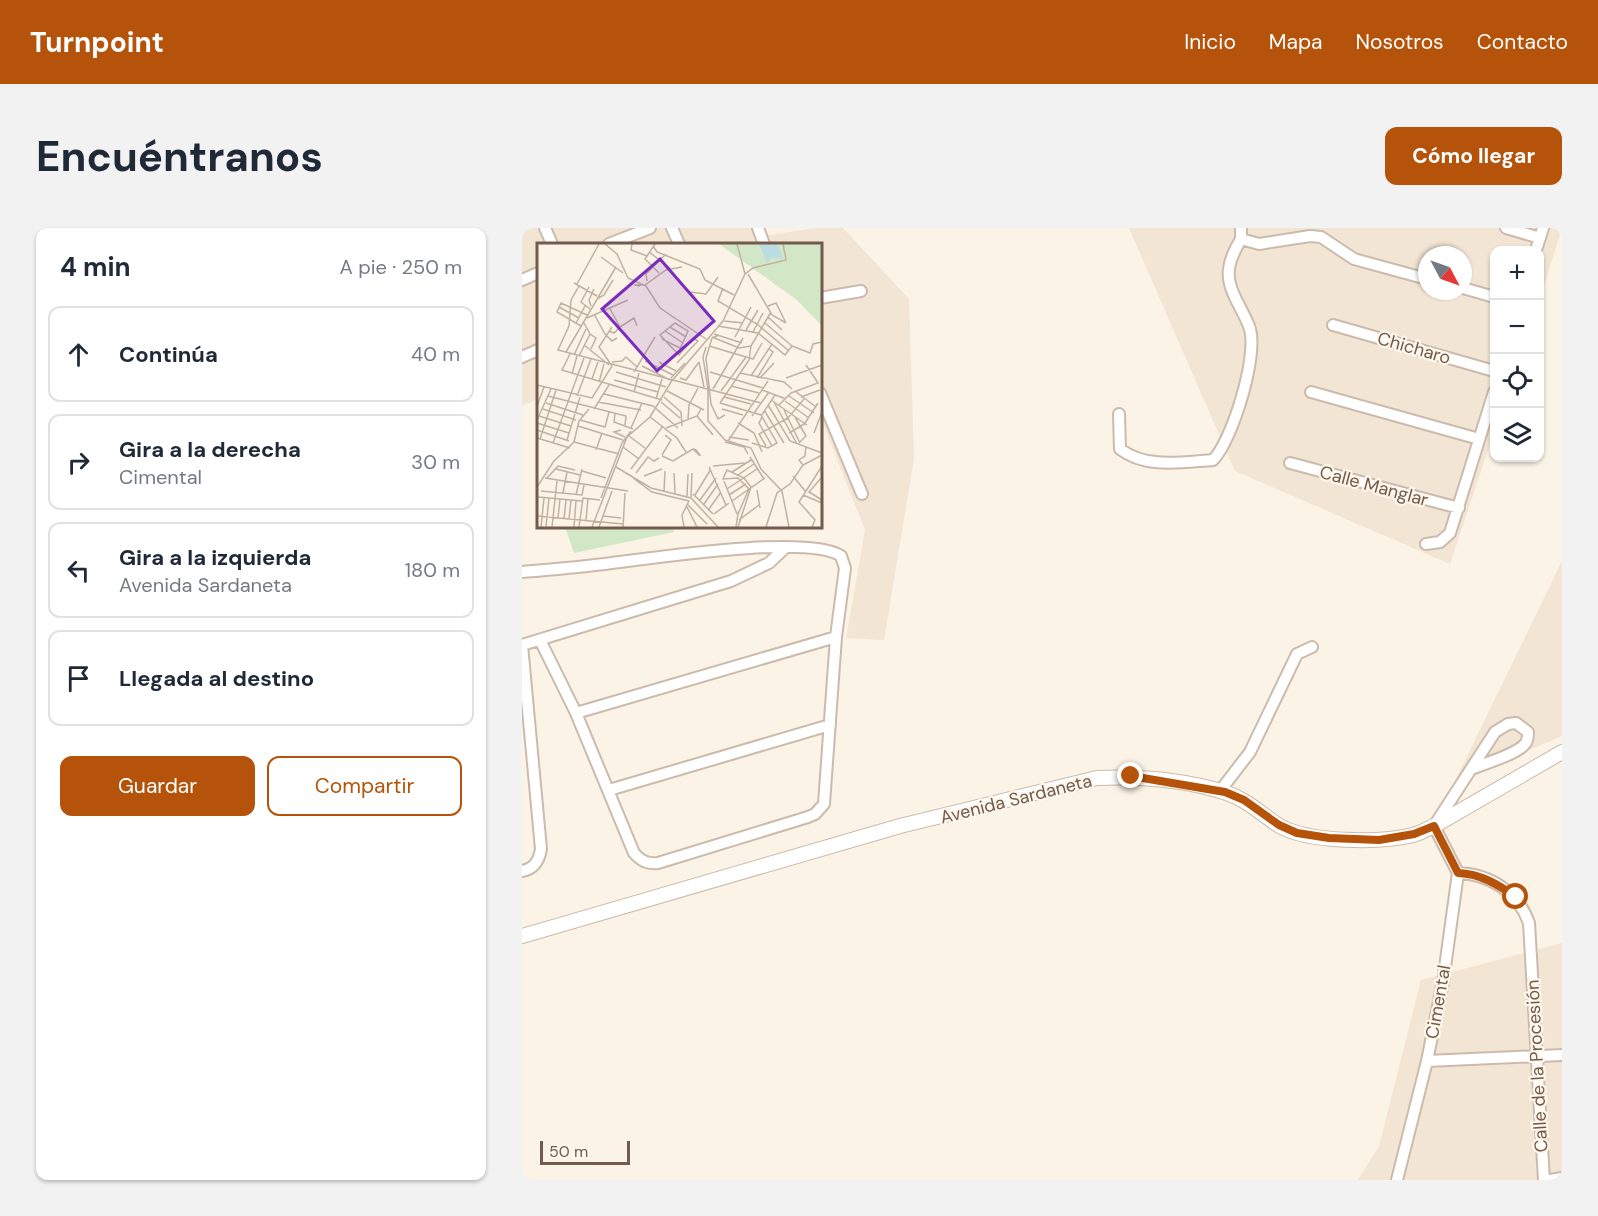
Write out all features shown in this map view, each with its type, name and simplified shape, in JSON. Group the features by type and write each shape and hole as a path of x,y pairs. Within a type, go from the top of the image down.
{"street":[{"path":"545,228 552,243"},
{"path":"612,243 650,228"},
{"path":"672,228 679,243"},
{"path":"758,228 764,243"},
{"path":"1506,228 1542,233"},
{"path":"1119,414 1120,449 1129,456 1159,463 1213,460 1221,451 1246,384 1250,345 1250,331 1233,292 1228,270 1241,233 1259,244 1310,236 1321,237 1354,259 1418,277"},
{"path":"522,280 537,273"},
{"path":"822,298 861,291"},
{"path":"1472,291 1490,296"},
{"name":"Chicharo","path":"1333,326 1490,370"},
{"path":"522,357 537,350"},
{"path":"1311,392 1479,439"},
{"path":"822,398 862,494"},
{"path":"1426,544 1440,542 1450,533 1490,405"},
{"name":"Calle Manglar","path":"1290,463 1459,508"},
{"path":"522,572 729,550 786,547 826,549 841,556 844,561 824,804 815,814 658,863 649,864 640,860 634,853 576,713 540,640"},
{"path":"522,871 529,870 535,864 541,849 522,645 731,581 769,563 786,547"},
{"path":"576,713 836,637"},
{"path":"1220,791 1250,752 1297,654 1312,646"},
{"path":"1458,873 1434,826 1495,732 1508,724 1516,723 1528,732 1524,746 1471,769"},
{"path":"609,790 830,725"},
{"name":"Avenida Sardaneta","path":"522,936 900,826 1097,778 1131,776 1220,791 1244,800 1279,825 1297,833 1329,838 1379,840 1414,834 1434,826 1562,752"},
{"name":"Calle de la Procesión","path":"1458,873 1473,873 1484,877 1516,897 1529,923 1544,1180"},
{"name":"Cimental","path":"1397,1180 1427,1060 1443,982 1458,873"},
{"path":"1427,1060 1562,1055"},
{"path":"1550,1180 1562,1178"}],"shaded area":[{"path":"522,228 760,228 763,236 816,228 843,228 909,299 914,458 884,640 846,638 865,530 822,422 822,243 537,243 537,399 522,406"},
{"path":"1129,228 1562,228 1544,286 1544,246 1490,246 1490,444 1450,564 1235,471"},
{"path":"1562,561 1562,736 1455,781"},
{"path":"1562,943 1562,1180 1358,1180 1379,1146 1421,980"}],"green space":[{"path":"565,528 672,528 674,532 574,553"}],"route":[{"path":"1131,776 1225,792 1244,800 1279,825 1297,833 1329,838 1379,840 1414,834 1434,826 1458,873 1473,873 1484,877 1516,897"}]}
